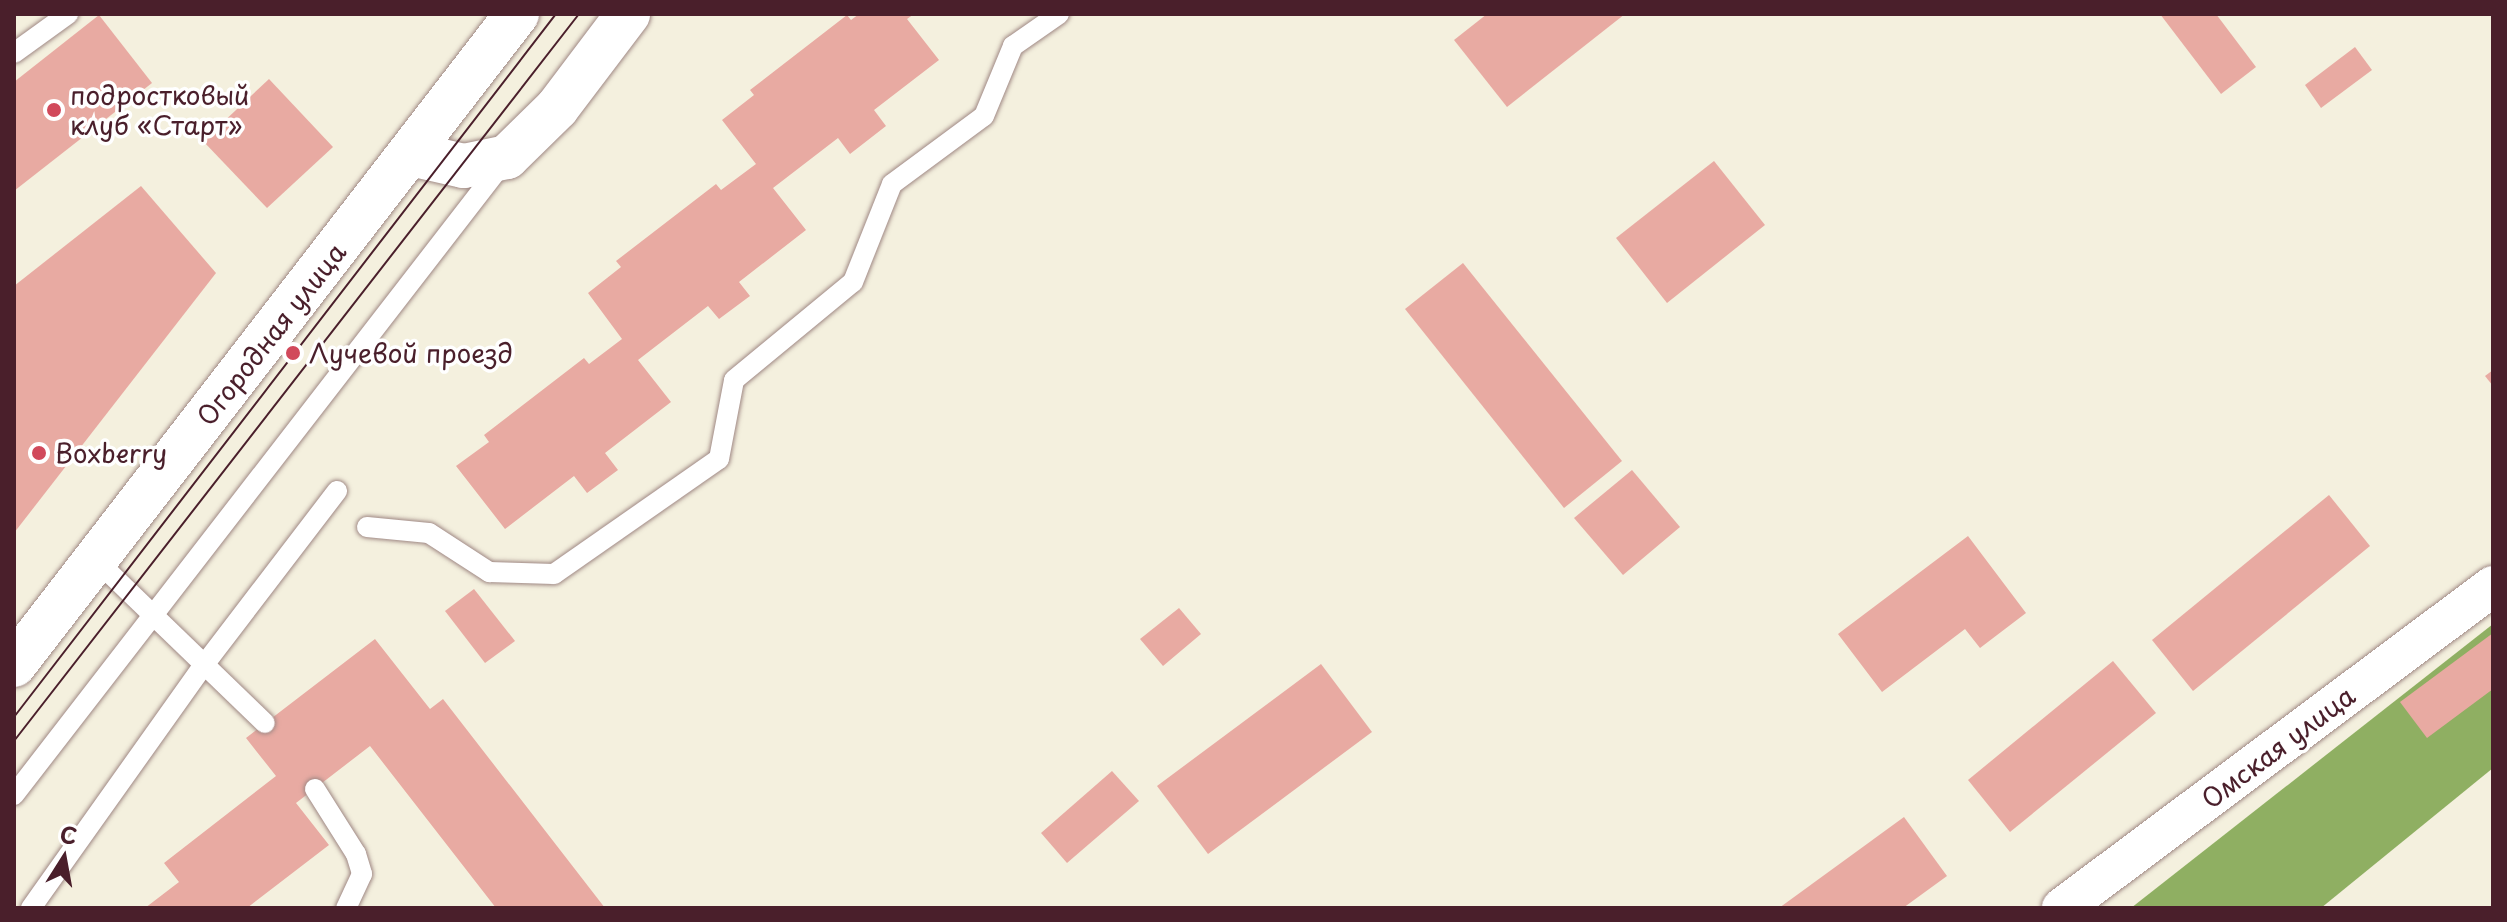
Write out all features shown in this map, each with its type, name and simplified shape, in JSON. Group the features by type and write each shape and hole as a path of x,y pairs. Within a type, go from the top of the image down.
{"street":[{"name":"Огородная улица","path":"17,654 95,559 517,14"},
{"path":"411,154 464,166 507,157 557,108 628,14"},
{"name":"Омская улица","path":"2062,908 2493,586"}],"lane":[{"path":"14,53 68,14"},
{"path":"367,527 429,533 489,572 554,574 719,459 734,380 853,282 892,184 984,116 1013,46 1059,14"},
{"path":"14,795 157,614 507,157"},
{"path":"31,908 204,665 337,491"},
{"path":"95,559 157,614 204,665 265,723"},
{"path":"315,789 356,854 362,874 346,908"}],"green space":[{"path":"2493,624 2493,768 2321,908 2131,908"}],"building":[{"path":"859,14 914,14 907,19 939,60 874,110 886,126 850,154 838,138 773,188 806,230 739,282 750,296 719,319 708,306 638,360 671,402 605,453 618,470 587,493 574,476 505,529 456,466 489,442 484,435 584,358 589,364 622,339 588,293 621,267 616,261 716,184 721,190 756,164 722,120 754,95 750,90 847,15 851,20"},
{"path":"1487,14 1625,14 1507,107 1454,40"},
{"path":"2160,14 2216,14 2256,67 2221,94"},
{"path":"99,15 152,83 14,191 14,82"},
{"path":"2355,47 2372,70 2321,108 2305,85"},
{"path":"269,79 333,147 267,208 203,141"},
{"path":"1714,161 1765,225 1667,303 1616,238"},
{"path":"141,186 216,273 14,533 14,286"},
{"path":"1463,263 1622,461 1564,508 1405,309"},
{"path":"2493,370 2493,386 2485,376"},
{"path":"1632,470 1680,527 1623,575 1574,518"},
{"path":"2329,495 2370,546 2193,691 2152,640"},
{"path":"1968,536 2026,613 1980,648 1965,629 1882,692 1838,634"},
{"path":"474,589 515,641 485,663 445,611"},
{"path":"1179,608 1201,634 1163,666 1140,639"},
{"path":"2493,633 2493,689 2427,738 2400,702"},
{"path":"375,639 430,709 443,699 605,908 496,908 370,746 296,803 329,845 247,908 145,908 179,882 164,863 276,776 246,738"},
{"path":"2113,661 2156,713 2010,832 1968,780"},
{"path":"1321,664 1372,732 1208,854 1157,786"},
{"path":"1112,771 1139,801 1067,863 1041,833"},
{"path":"1904,817 1947,876 1903,908 1779,908"}],"tram line":[{"path":"14,717 556,14"},
{"path":"14,741 579,14"}],"place":[{"name":"подростковый клуб «Старт»","path":"54,110"},
{"name":"Лучевой проезд","path":"293,353"},
{"name":"Boxberry","path":"39,453"}]}
